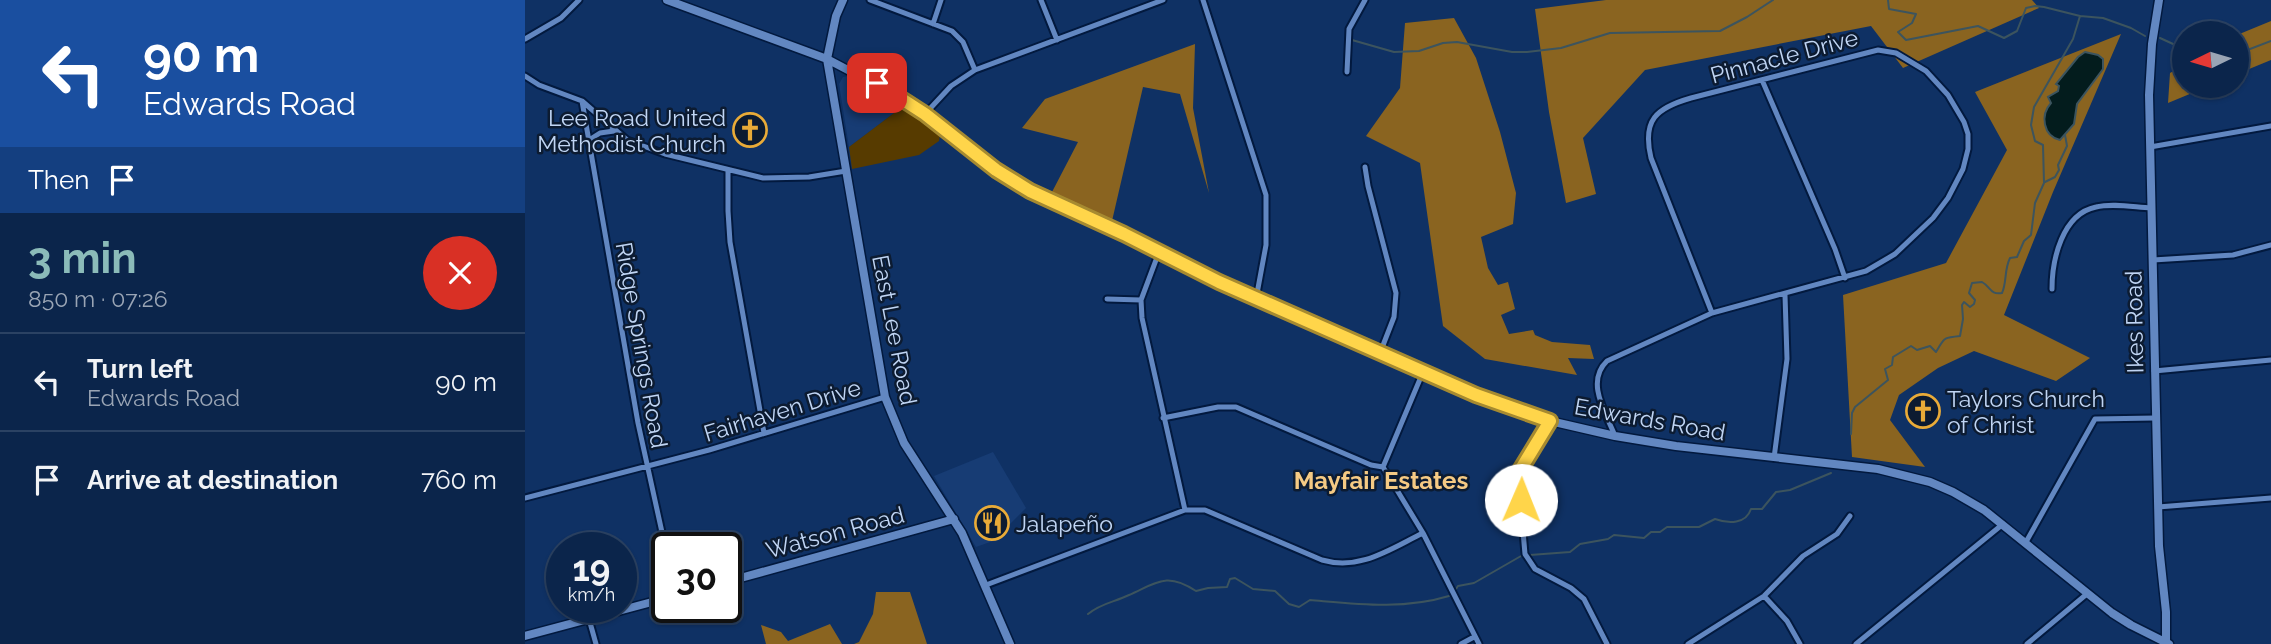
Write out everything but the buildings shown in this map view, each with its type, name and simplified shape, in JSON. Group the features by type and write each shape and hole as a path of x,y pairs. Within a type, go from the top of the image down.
{"street":[{"path":"525,39 561,18 579,0"},
{"name":"Edwards Road","path":"667,0 827,59 875,83 925,114 1013,181 1256,299 1476,395 1550,421 1615,436 1676,446 1878,469 1917,478 1966,498 2130,625 2167,644"},
{"name":"East Lee Road","path":"843,0 836,16 827,59 885,397 904,443 954,519 986,585 1010,644"},
{"path":"870,0 947,29 960,37 975,70"},
{"path":"933,24 940,0"},
{"path":"1041,0 1058,40"},
{"path":"925,114 951,86 975,70 1163,0"},
{"path":"1203,0 1266,195 1266,245 1256,299"},
{"path":"1347,72 1349,29 1364,0"},
{"name":"Ikes Road","path":"2159,0 2150,65 2150,148 2159,547 2167,644"},
{"name":"Pinnacle Drive","path":"1615,436 1596,387 1601,367 1611,359 1712,313 1866,271 1885,261 1920,232 1942,208 1966,158 1969,141 1964,122 1939,84 1916,63 1891,51 1873,51 1670,104 1656,114 1649,130 1649,149 1657,176 1712,313"},
{"path":"525,76 539,85 582,101 599,113 614,131 637,145 748,176 809,177 846,171"},
{"path":"1762,80 1845,278"},
{"name":"Ridge Springs Road","path":"582,101 646,467 662,532"},
{"path":"2150,148 2271,126"},
{"path":"589,140 600,133 614,131"},
{"path":"1366,167 1368,186 1396,293 1394,317 1380,353"},
{"path":"729,171 727,211 730,242 764,433"},
{"path":"2052,289 2058,248 2081,213 2103,206 2151,208"},
{"path":"2153,260 2233,255 2271,245"},
{"path":"1159,252 1141,300 1142,318 1185,510"},
{"path":"1775,458 1787,359 1785,295"},
{"path":"1107,299 1141,300"},
{"path":"2154,371 2271,360"},
{"path":"1383,467 1423,372"},
{"name":"Fairhaven Drive","path":"525,497 646,467 885,397"},
{"path":"1163,418 1218,407 1236,407 1371,465 1383,467 1423,533 1473,637 1479,644"},
{"path":"2026,542 2095,419 2155,418"},
{"path":"1550,421 1521,468 1518,479 1525,554 1535,569 1571,588 1584,599 1607,644"},
{"path":"2158,508 2271,498"},
{"path":"986,585 1185,510 1205,510 1335,564 1352,564 1370,559 1423,533"},
{"path":"1688,644 1764,596 1803,555 1837,534 1850,516"},
{"name":"Watson Road","path":"742,578 954,519"},
{"path":"1856,644 2003,524"},
{"path":"2027,644 2088,593"},
{"path":"1764,596 1787,621 1800,644"},
{"path":"525,636 574,623"},
{"path":"590,623 596,644"},
{"path":"1461,644 1473,637"}],"shaded area":[{"path":"1606,0 2032,0 2039,8 1903,68 1871,26 1645,70 1583,138 1596,194 1566,203 1549,112 1535,9"},
{"path":"1454,18 1476,58 1516,193 1513,224 1481,237 1488,268 1498,285 1508,282 1515,309 1501,315 1509,334 1533,330 1535,335 1552,342 1590,345 1594,359 1568,358 1577,375 1485,359 1443,326 1420,163 1366,136 1400,88 1405,23"},
{"path":"2271,21 2271,60 2249,69 2249,30"},
{"path":"2121,34 2004,315 2090,358 2056,381 1974,351 1938,368 1899,395 1890,420 1925,467 1852,457 1843,295 1946,263 2007,150 1975,92"},
{"path":"1195,44 1193,108 1209,193 1180,94 1143,87 1112,221 1052,192 1078,142 1022,128 1045,99"},
{"path":"2085,52 2103,59 2103,69 2077,104 2074,124 2060,140 2050,134 2045,124 2045,113 2051,103 2048,97 2058,91 2059,86 2056,84"},
{"path":"2172,72 2172,98 2180,98 2168,103"},
{"path":"849,76 864,81 902,107 849,147 839,84 843,77"},
{"path":"902,107 940,135 939,141 919,155 852,169 849,147"},
{"path":"993,452 1026,508 993,541 976,547 934,476"},
{"path":"876,592 910,592 927,644 854,644 859,642 873,614"},
{"path":"830,624 842,644 766,644 761,625 781,632 788,641"}],"waterway":[{"path":"1352,40 1394,52 1419,51 1443,43 1457,42 1512,52 1527,52 1561,48 1610,33 1720,31 1773,0"},
{"path":"1888,0 1889,9 1916,14 1912,23 1898,32 1906,40 1978,26 2004,38 2017,31 2026,8 2035,6 2103,18 2145,36"},
{"path":"1851,434 1855,407 1888,380 1885,369 1892,365 1893,357 1911,346 1917,350 1930,346 1936,352 1944,340 1960,336 1962,305 1964,302 1970,307 1975,300 1969,293 1972,283 1982,282 1993,292 2002,293 2010,258 2017,257 2024,241 2031,235 2035,203 2044,183 2043,145 2035,141 2031,125 2034,107 2073,39 2080,16"},
{"path":"2160,38 2172,44"},
{"path":"2249,49 2271,41"},
{"path":"2045,182 2055,177 2059,170 2058,165 2067,146 2065,135"},
{"path":"1530,555 1570,552 1580,544 1608,539 1614,535 1644,538 1651,532 1660,532 1667,527 1699,527 1715,519 1736,522 1745,518 1751,509 1762,509 1776,492 1790,490 1831,473"},
{"path":"1456,589 1458,586 1474,583 1521,556"},
{"path":"1088,614 1155,583 1170,580 1196,591 1227,587 1230,579 1235,578 1253,589 1275,591 1289,604 1299,607 1310,600 1397,604 1449,596"}],"place":[{"name":"Lee Road United Methodist Church","path":"750,130"},
{"name":"Taylors Church of Christ","path":"1923,411"},
{"name":"Jalapeño","path":"992,523"}],"district":[{"name":"Mayfair Estates","path":"1381,480"}],"route":[{"path":"877,83 925,114 996,170 1030,191 1219,282 1476,395 1550,421 1519,472 1521,500"}]}
